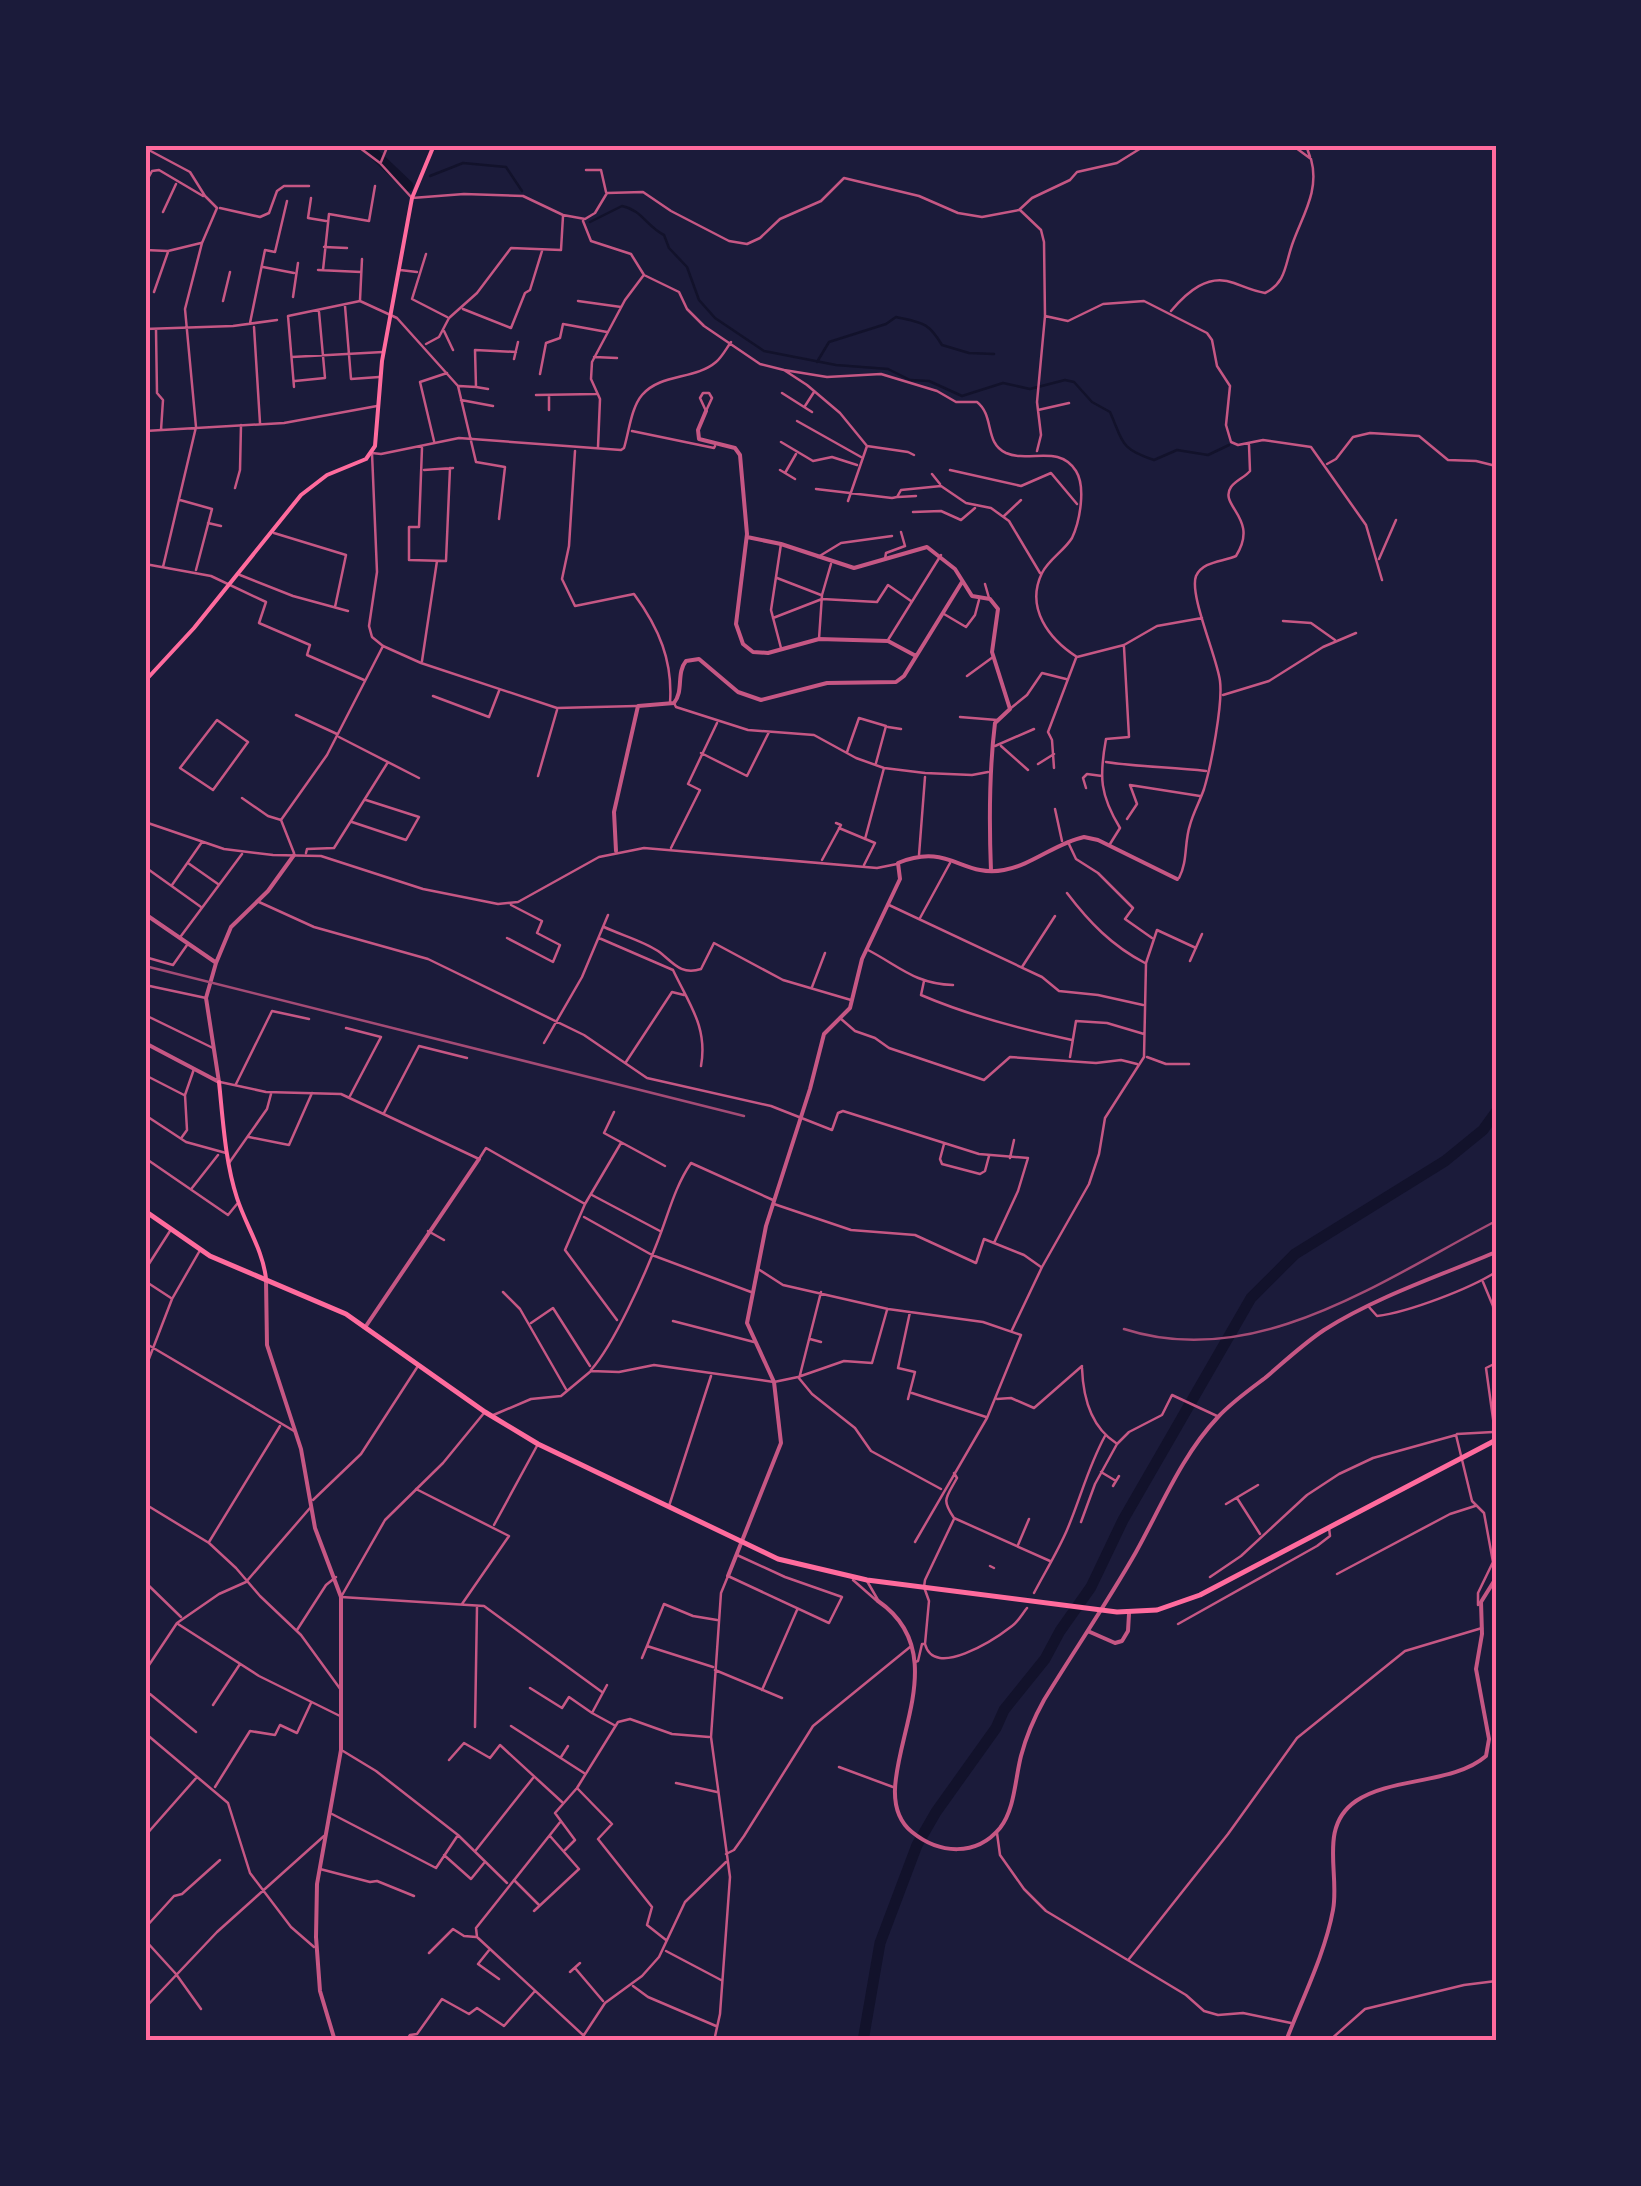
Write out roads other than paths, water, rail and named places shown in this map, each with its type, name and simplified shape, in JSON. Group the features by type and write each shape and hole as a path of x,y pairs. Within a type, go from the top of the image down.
{"highway":[{"path":"145,1211 200,1250 315,1299 366,1326 488,1414 538,1444 792,1564 867,1580 1116,1612 1171,1607 1496,1440"}],"main road":[{"path":"145,681 319,480 372,453 378,435 380,376 412,198 434,145"},
{"path":"218,1082 238,1203 265,1264 266,1280"}],"street":[{"path":"356,145 380,162 412,198 515,195 582,219 596,213 607,193 601,170 586,170"},
{"path":"380,162 388,145"},
{"path":"607,193 643,192 671,212 729,241 747,244 780,220 820,201 847,178 874,188 919,196 970,216 1018,210 1077,172 1117,163 1146,145"},
{"path":"1292,145 1311,158"},
{"path":"1170,312 1189,293 1211,280 1265,293 1279,284 1292,242 1308,212 1314,174 1306,145"},
{"path":"145,148 190,172 217,208 260,217 269,213 277,190 284,186 309,186"},
{"path":"145,184 152,171 160,170 205,196"},
{"path":"163,212 176,182"},
{"path":"367,228 375,186"},
{"path":"311,198 308,218 328,222"},
{"path":"260,424 252,324 265,250 275,252 286,201"},
{"path":"271,205 286,208"},
{"path":"163,567 196,427 184,326 188,290 217,208"},
{"path":"1018,210 1034,222 1044,242 1045,316 1037,453"},
{"path":"361,272 320,270 329,214 369,221"},
{"path":"424,345 439,338 449,318 462,308 511,248 561,250 563,215"},
{"path":"582,219 591,242 632,254 644,275 678,292 704,326 760,364 827,377 881,374 937,391 956,402 978,402 987,412 990,435 1000,450 1016,456 1037,453 1064,458 1082,486 1073,536 1041,574"},
{"path":"145,250 168,251 202,243"},
{"path":"324,247 346,248"},
{"path":"154,292 168,251"},
{"path":"462,308 512,328 542,251"},
{"path":"426,254 412,300 449,318"},
{"path":"360,302 362,259"},
{"path":"293,298 298,263"},
{"path":"262,266 296,273"},
{"path":"400,270 419,273"},
{"path":"223,301 230,272"},
{"path":"598,448 600,399 590,372 620,307 644,275"},
{"path":"578,300 620,307"},
{"path":"1045,316 1068,321 1092,308 1134,300 1152,303 1211,336 1217,366 1230,386 1227,435 1234,444 1263,440 1305,444 1325,464 1335,485 1366,525 1382,580"},
{"path":"294,387 288,316 360,302 392,314 458,386 476,462 505,467 498,519"},
{"path":"345,306 351,378 380,376"},
{"path":"294,381 325,378 319,311"},
{"path":"145,329 277,320"},
{"path":"540,374 546,343 560,338 563,324 608,332"},
{"path":"156,328 157,393 163,400 161,431"},
{"path":"443,330 453,350"},
{"path":"514,359 518,342"},
{"path":"730,342 716,362 646,391 635,408 624,448 575,448 471,438 372,453 377,572 369,630 383,646 422,663 558,708 672,704 748,730 814,735 884,768 925,774 988,772"},
{"path":"502,353 503,346"},
{"path":"476,387 475,350 516,352"},
{"path":"292,357 384,352"},
{"path":"594,357 617,358"},
{"path":"476,362 482,362"},
{"path":"784,370 840,412 867,446 914,455"},
{"path":"435,443 420,382 446,373"},
{"path":"458,386 488,389"},
{"path":"804,408 814,392"},
{"path":"782,393 812,412"},
{"path":"548,410 549,394"},
{"path":"536,395 597,394"},
{"path":"461,400 493,406"},
{"path":"1038,410 1069,403"},
{"path":"145,431 307,420 380,405"},
{"path":"706,411 698,436 702,441 735,448 740,454 747,537 737,634 742,644 753,652 768,654 819,639 888,641 916,656"},
{"path":"798,421 862,458"},
{"path":"236,488 241,425"},
{"path":"630,430 714,448 715,444"},
{"path":"1325,464 1336,459 1352,437 1386,432 1425,438 1448,460 1496,466"},
{"path":"781,442 818,462 832,458 858,466"},
{"path":"507,904 616,852 671,848 886,867 919,855 991,871 1014,868 1084,836 1178,879 1184,868 1190,824 1208,771 1221,696 1212,643 1195,588 1198,572 1207,564 1236,556 1245,538 1245,526 1228,502 1228,494 1250,471 1249,444"},
{"path":"422,445 420,527 409,527 409,560 446,561 452,468 423,470"},
{"path":"848,501 867,446"},
{"path":"575,448 570,546 562,578 574,606 634,594 666,647 672,704"},
{"path":"785,473 797,453"},
{"path":"780,470 795,479"},
{"path":"950,470 1021,486 1051,473 1079,505"},
{"path":"932,474 960,500 991,508 1014,526 1041,574 1038,608 1044,627 1053,640 1077,656 1124,644 1158,626 1202,618"},
{"path":"898,497 901,490 941,486"},
{"path":"816,489 916,496"},
{"path":"180,500 212,509 195,572"},
{"path":"1004,517 1021,500"},
{"path":"917,505 915,512 941,510 962,520 976,507"},
{"path":"1378,562 1396,520"},
{"path":"208,523 221,526"},
{"path":"271,532 346,555 335,608"},
{"path":"884,561 886,553 905,546 901,532"},
{"path":"818,557 841,543 892,536"},
{"path":"747,537 854,568 922,547 941,555 972,596 990,599"},
{"path":"781,544 771,610 782,649"},
{"path":"888,641 941,555"},
{"path":"422,663 437,561"},
{"path":"819,639 822,597 831,562"},
{"path":"145,564 212,576 266,602 259,623 310,645 306,656 364,680"},
{"path":"238,574 348,611"},
{"path":"776,578 822,597 877,602 888,585 912,601"},
{"path":"672,704 680,694 683,663 692,658 702,661 738,692 760,700 827,683 896,682 962,582"},
{"path":"985,584 998,614 991,644 1010,709"},
{"path":"773,618 822,597"},
{"path":"942,614 966,627 975,615 979,599"},
{"path":"1283,621 1311,623 1329,632 1336,641"},
{"path":"1221,696 1270,680 1356,633"},
{"path":"1110,846 1120,828 1102,795 1104,761 1106,739 1129,737 1124,644"},
{"path":"280,820 338,736 383,646"},
{"path":"967,676 993,656"},
{"path":"1054,768 1048,732 1077,656"},
{"path":"991,871 988,772 997,746 994,727 1042,673 1068,680"},
{"path":"433,696 489,717 500,690"},
{"path":"616,852 614,812 638,706"},
{"path":"538,776 558,708"},
{"path":"296,715 419,778"},
{"path":"846,753 859,718 901,729"},
{"path":"960,718 997,720"},
{"path":"217,720 248,742 213,790 180,768 217,720"},
{"path":"671,848 700,790 688,784 718,721"},
{"path":"875,765 886,726"},
{"path":"997,746 1034,729"},
{"path":"701,754 747,776 770,731"},
{"path":"1020,736 1025,746"},
{"path":"997,746 1028,770"},
{"path":"1038,764 1054,754"},
{"path":"1104,761 1136,768 1160,765 1208,771"},
{"path":"306,854 307,848 334,848 388,762"},
{"path":"865,839 884,768"},
{"path":"919,855 925,774"},
{"path":"1083,785 1086,774 1104,776"},
{"path":"1127,819 1136,804 1130,785 1201,796"},
{"path":"242,798 280,820 294,854"},
{"path":"352,822 406,840 419,817 366,800"},
{"path":"1055,809 1066,843 1076,859 1098,874 1132,908 1124,919 1154,939"},
{"path":"145,822 243,853 306,854 346,862 466,899 507,904 542,920 537,933 560,945 553,962 508,938"},
{"path":"821,862 841,825 836,823"},
{"path":"839,828 875,843 864,866"},
{"path":"172,886 202,841"},
{"path":"180,938 243,853"},
{"path":"218,1082 206,998 216,963 231,927 258,902 294,854"},
{"path":"920,919 952,860"},
{"path":"187,863 219,885"},
{"path":"714,2041 730,1878 711,1737 717,1620 736,1554 779,1452 774,1382 747,1323 751,1292 773,1202 824,1034 848,1012 867,950 900,879 898,863"},
{"path":"145,867 203,908"},
{"path":"1067,893 1098,930 1125,953 1146,963"},
{"path":"258,902 314,926 428,959 584,1035 646,1078 740,1098 802,1116 832,1130 838,1113 844,1111 944,1143 1010,1158 1028,1158 1018,1191 994,1242"},
{"path":"888,905 1047,980 1059,992 1144,1005"},
{"path":"544,1043 582,977 608,915"},
{"path":"145,925 148,916 216,963"},
{"path":"1022,968 1055,916"},
{"path":"604,927 660,952 671,964 694,972 701,969 714,944 783,980 852,1001"},
{"path":"1012,1330 1089,1184 1107,1114 1144,1056 1146,963 1157,930 1196,948"},
{"path":"1190,961 1202,934"},
{"path":"599,938 673,970 704,1039 701,1066"},
{"path":"145,957 173,964 188,944"},
{"path":"867,950 895,969 924,981 954,984"},
{"path":"812,987 825,953"},
{"path":"924,981 921,995 940,1003 1022,1030 1072,1040"},
{"path":"145,986 206,998"},
{"path":"625,1063 672,992 684,995"},
{"path":"235,1086 272,1011 310,1019"},
{"path":"145,1016 214,1049"},
{"path":"839,1018 855,1032 889,1048 984,1080 1010,1057 1111,1063 1121,1060 1138,1065"},
{"path":"1070,1060 1076,1021 1107,1023 1146,1035"},
{"path":"346,1028 381,1036 349,1098"},
{"path":"145,1043 218,1082 272,1092 337,1094 349,1098 478,1159"},
{"path":"383,1114 419,1046 467,1058"},
{"path":"1144,1056 1166,1064 1190,1064"},
{"path":"181,1138 186,1130 185,1095 194,1070"},
{"path":"145,1075 185,1095"},
{"path":"229,1164 267,1109 272,1092"},
{"path":"249,1137 289,1145 312,1094"},
{"path":"614,1112 604,1132 665,1166"},
{"path":"145,1116 181,1138 227,1154"},
{"path":"1010,1158 1014,1140"},
{"path":"619,1322 566,1250 585,1204 620,1142"},
{"path":"944,1143 942,1164 980,1174 985,1171 989,1154"},
{"path":"366,1326 486,1148 585,1204"},
{"path":"191,1190 220,1152"},
{"path":"145,1158 228,1215 238,1203"},
{"path":"342,1596 373,1537 488,1414 567,1392 608,1350 690,1162 773,1202 850,1230 915,1236 976,1263 984,1239 1024,1255 1042,1268"},
{"path":"591,1195 661,1231"},
{"path":"582,1216 652,1255 751,1292"},
{"path":"145,1270 170,1231"},
{"path":"428,1231 444,1240"},
{"path":"145,1369 172,1299 200,1250"},
{"path":"851,1577 896,1617 915,1662 914,1700 894,1788 899,1813 914,1833 944,1849 976,1846 997,1832 1007,1816 1034,1718 1090,1632 1185,1462 1218,1416 1322,1331 1496,1252"},
{"path":"757,1268 783,1286 1018,1332 1021,1338 987,1418 915,1542"},
{"path":"1369,1308 1377,1316 1403,1311 1483,1281 1496,1272"},
{"path":"266,1280 267,1345 296,1432 310,1505 342,1596 341,1750 320,1870 316,1947 320,1991 335,2041"},
{"path":"145,1281 172,1299"},
{"path":"1483,1281 1496,1331"},
{"path":"504,1292 529,1324 567,1392"},
{"path":"799,1377 820,1292"},
{"path":"529,1324 554,1308 591,1370"},
{"path":"591,1370 619,1372 654,1365 774,1382 844,1361 872,1363 888,1309"},
{"path":"908,1399 915,1372 898,1368 910,1312"},
{"path":"673,1321 756,1343"},
{"path":"808,1338 820,1342"},
{"path":"145,1343 296,1432"},
{"path":"1210,1577 1241,1556 1307,1494 1339,1474 1373,1458 1456,1435 1495,1432 1486,1368 1496,1363"},
{"path":"145,1671 182,1618 246,1582 310,1505 361,1454 419,1365"},
{"path":"996,1398 1011,1398 1034,1408 1082,1366 1090,1410 1105,1436 1118,1444"},
{"path":"668,1508 712,1374"},
{"path":"799,1377 812,1394 855,1428 871,1451 942,1490"},
{"path":"910,1392 987,1418"},
{"path":"1081,1522 1101,1472 1118,1444 1129,1432 1162,1416 1176,1394 1218,1416"},
{"path":"208,1543 280,1426"},
{"path":"1286,2041 1329,1927 1334,1905 1334,1836 1344,1812 1369,1794 1464,1768 1486,1756 1489,1739 1476,1669 1482,1628 1476,1600 1493,1562 1484,1513 1472,1501 1456,1435"},
{"path":"1034,1593 1068,1529 1087,1470 1105,1436"},
{"path":"494,1526 538,1444"},
{"path":"953,1472 957,1478 945,1500 954,1518 1050,1561"},
{"path":"1101,1472 1118,1478 1113,1486"},
{"path":"1226,1504 1258,1485"},
{"path":"416,1489 510,1536 462,1605"},
{"path":"1237,1498 1260,1535"},
{"path":"145,1504 208,1543 297,1630 342,1690"},
{"path":"1337,1574 1446,1517 1477,1506"},
{"path":"954,1518 924,1587 930,1602 926,1650 936,1659 960,1656 1015,1625 1026,1608"},
{"path":"1017,1546 1029,1520"},
{"path":"1178,1624 1316,1546 1330,1536 1329,1527"},
{"path":"728,1576 829,1623 842,1598 736,1554"},
{"path":"297,1630 326,1584 336,1577"},
{"path":"1480,1606 1496,1578"},
{"path":"867,1580 878,1602"},
{"path":"145,1582 182,1618"},
{"path":"342,1596 488,1608 602,1692"},
{"path":"658,1601 694,1616 717,1620"},
{"path":"642,1658 664,1604"},
{"path":"475,1727 477,1606"},
{"path":"762,1690 798,1609"},
{"path":"1090,1632 1115,1643 1122,1641 1128,1631 1128,1612"},
{"path":"177,1624 240,1664 342,1717"},
{"path":"1129,1960 1228,1834 1296,1738 1405,1651 1482,1628"},
{"path":"915,1662 922,1644 926,1644"},
{"path":"647,1646 782,1698"},
{"path":"726,1854 744,1836 814,1726 911,1646"},
{"path":"145,1652 151,1658"},
{"path":"213,1705 240,1664"},
{"path":"592,1713 608,1685"},
{"path":"530,1688 562,1708 569,1697 615,1726"},
{"path":"145,1700 150,1694 196,1732"},
{"path":"214,1788 250,1730 275,1735 280,1725 297,1734 311,1702"},
{"path":"565,1850 575,1840 555,1812 577,1788 615,1726 630,1719 672,1734 711,1737"},
{"path":"512,1726 586,1774"},
{"path":"145,1733 228,1803 246,1864 263,1892 291,1927 316,1947"},
{"path":"449,1760 464,1743 490,1758 500,1745 563,1803"},
{"path":"560,1758 568,1746"},
{"path":"341,1750 376,1770 458,1835 508,1884"},
{"path":"839,1767 894,1788"},
{"path":"145,1836 198,1776"},
{"path":"475,1851 534,1776"},
{"path":"676,1784 718,1792"},
{"path":"577,1788 612,1824 598,1839 652,1907 647,1925 668,1941"},
{"path":"331,1814 436,1868 458,1835"},
{"path":"478,1937 478,1924 560,1821"},
{"path":"997,1832 1000,1855 1036,1902 1186,1995 1204,2012 1243,2013 1293,2023"},
{"path":"145,2008 176,1974 326,1835"},
{"path":"534,1911 579,1869 548,1836"},
{"path":"444,1855 471,1879 485,1862"},
{"path":"145,1928 174,1896 182,1894 220,1860"},
{"path":"580,2041 605,2003 632,1984 663,1950 684,1902 727,1861"},
{"path":"320,1870 378,1881 414,1896"},
{"path":"512,1879 539,1905"},
{"path":"429,1954 453,1929 464,1936 478,1937 583,2035"},
{"path":"145,1940 176,1974 200,2009"},
{"path":"490,1948 478,1964 499,1980"},
{"path":"663,1950 722,1980"},
{"path":"570,1972 580,1964"},
{"path":"575,1968 605,2003"},
{"path":"483,1977 488,1971"},
{"path":"1329,2041 1365,2009 1496,1981"},
{"path":"632,1984 648,1997 717,2026"},
{"path":"406,2041 410,2035 418,2034 442,1999 469,2014 476,2008 504,2026 536,1990"}],"waterway":[{"path":"365,145 408,186"},
{"path":"430,176 463,163 506,167 522,191"},
{"path":"590,222 622,206 635,211 664,235 669,248 687,267 699,300 715,318 764,351 836,365 888,369 962,396 1003,383 1030,389 1065,380 1074,382 1092,402 1110,412 1124,443 1143,456 1154,460 1177,450 1208,455 1229,445"},
{"path":"817,362 829,342 886,324 896,317 924,325 942,345 969,353 994,354"},
{"path":"863,2041 880,1943 917,1845 996,1728 1004,1710 1045,1659 1091,1587 1123,1520 1251,1298 1295,1254 1445,1161 1483,1130 1496,1112"}],"railway":[{"path":"145,966 744,1116"},
{"path":"1124,1329 1173,1339 1222,1338 1270,1329 1364,1292 1496,1221"}]}
